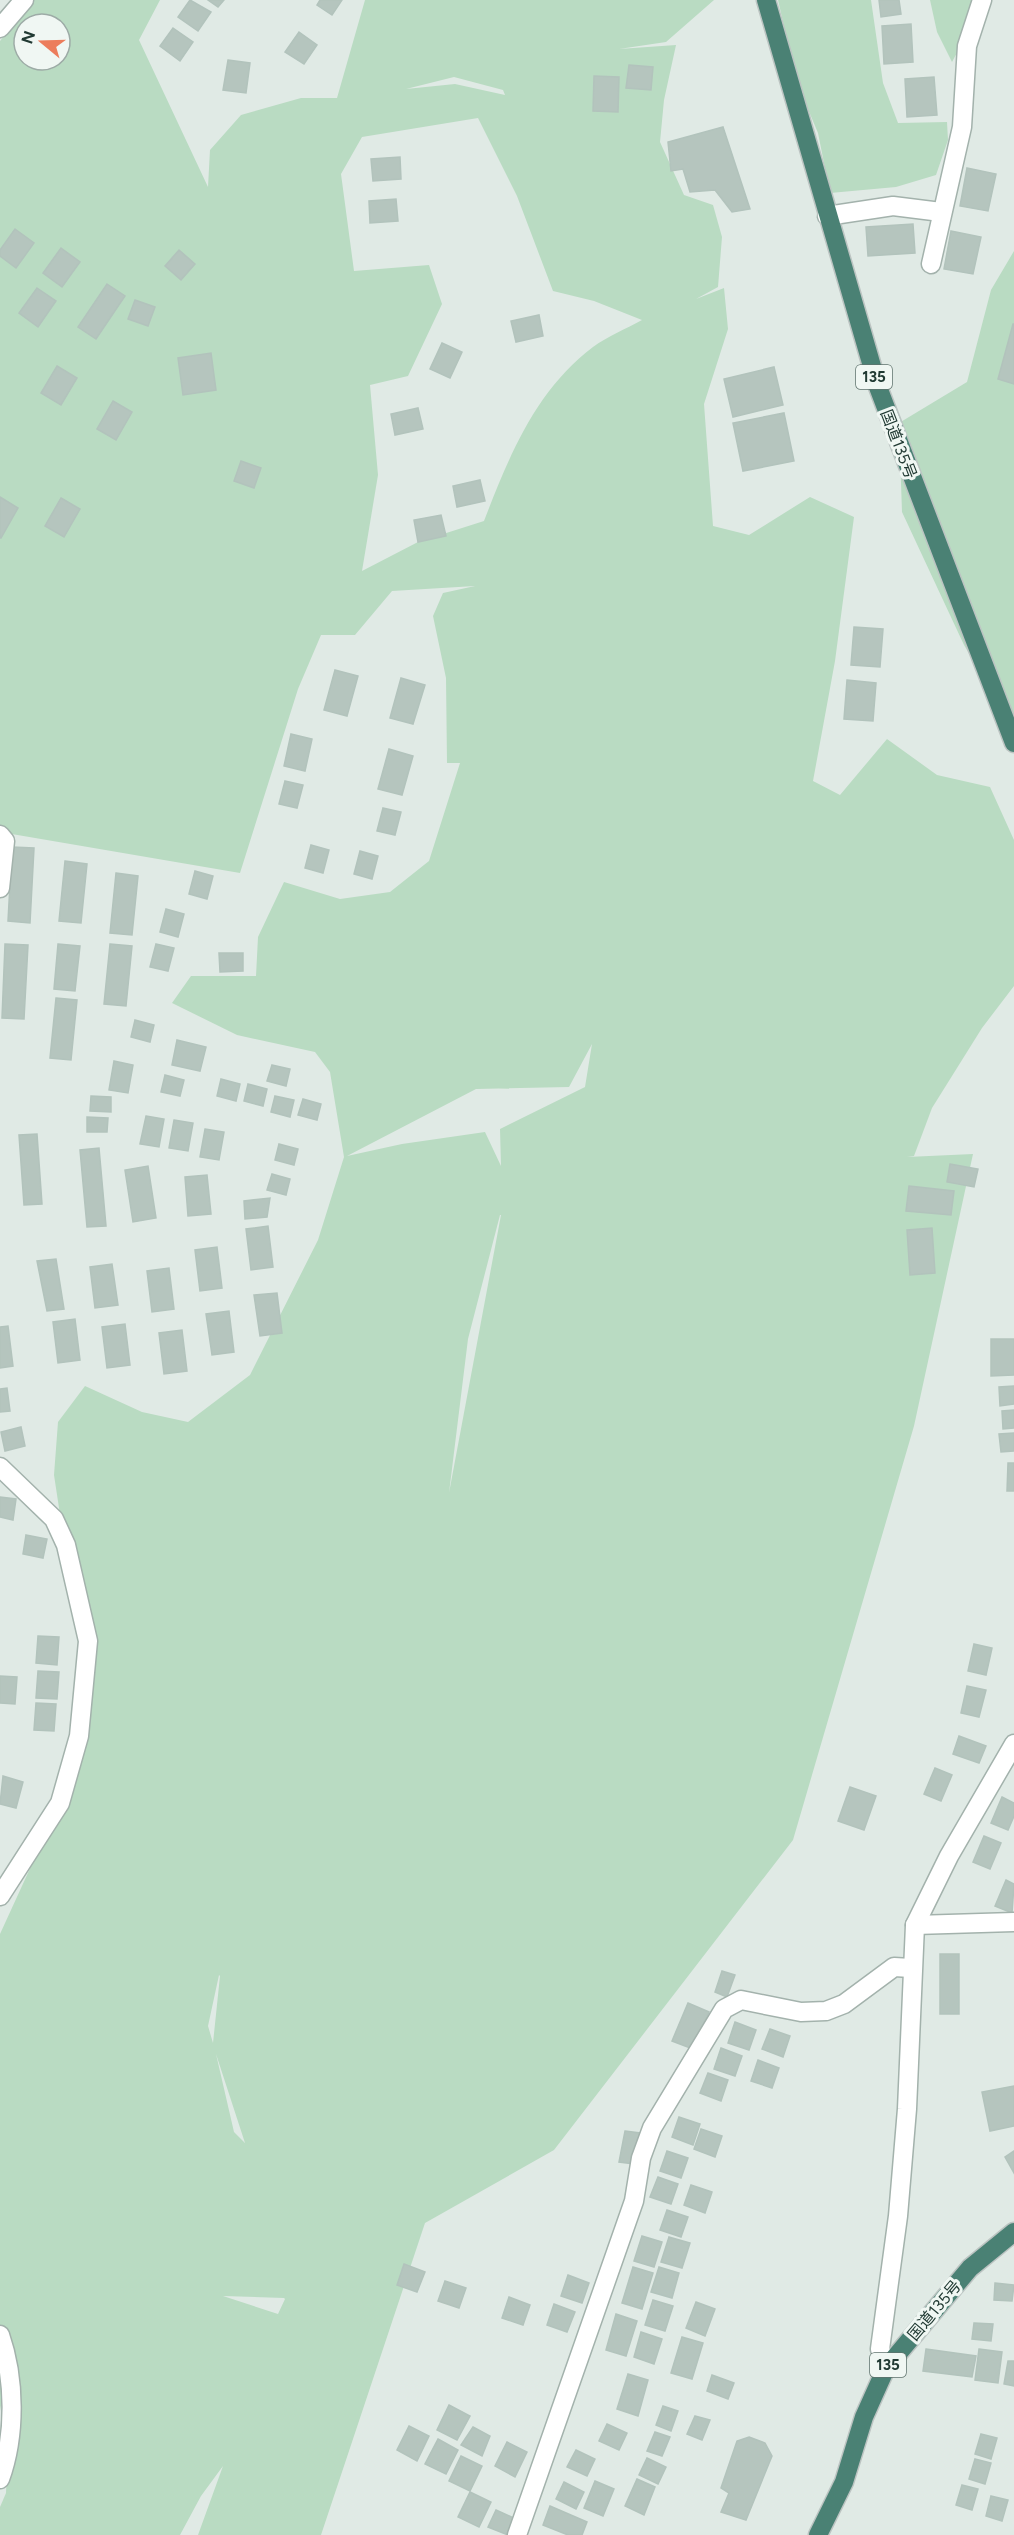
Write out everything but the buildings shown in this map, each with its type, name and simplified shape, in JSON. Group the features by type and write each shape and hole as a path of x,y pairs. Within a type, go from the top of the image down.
{"highway":[{"name":"国道135号","path":"766,0 878,387 1014,743"},
{"name":"国道135号","path":"818,2535 844,2482 864,2417 886,2368 970,2268 1014,2232"}],"street":[{"path":"0,28 24,0"},
{"path":"931,264 941,212 963,127 967,46 982,0"},
{"path":"828,216 893,206 941,212"},
{"path":"0,835 5,842 0,888"},
{"path":"0,1467 54,1519 66,1545 88,1641 79,1736 60,1803 0,1896"},
{"path":"886,2368 880,2349 899,2204 907,2109 911,1968 915,1925 949,1856 1014,1744"},
{"path":"915,1925 1014,1922"},
{"path":"517,2535 634,2201 641,2158 652,2128 724,2009 741,2000 801,2012 826,2011 844,2004 894,1967 911,1968"},
{"path":"0,2334 8,2358 11,2418 6,2462 0,2479"}],"green space":[{"path":"33,0 160,0 139,40 208,187 210,150 241,115 301,98 337,98 365,0 714,0 666,42 619,49 676,45 664,100 660,142 684,195 713,205 722,237 718,287 696,299 724,288 728,329 704,404 713,526 749,535 810,497 854,517 835,661 813,781 840,795 887,739 937,775 990,787 1014,840 1014,986 982,1028 932,1108 914,1156 907,1157 973,1154 914,1426 793,1840 554,2150 425,2223 321,2535 198,2535 223,2466 201,2496 180,2535 0,2535 0,2507 6,2493 10,2400 8,2367 0,2411 0,1934 60,1803 85,1679 54,1475 58,1422 85,1386 142,1412 188,1422 250,1375 318,1240 344,1157 330,1072 315,1052 237,1035 172,1003 191,976 256,976 258,937 284,882 340,899 390,892 429,861 460,763 447,763 446,678 433,616 443,593 475,586 392,591 355,635 321,635 298,689 240,873 0,832 0,41 12,26 12,72 72,72 72,12 23,12","holes":["454,77 503,90 505,95 455,84 406,89","478,118 517,196 553,291 594,301 642,320 593,347 555,383 526,426 514,449 484,521 418,542 362,571 378,475 370,385 408,376 442,304 429,265 354,271 341,174 362,137","592,1044 585,1087 500,1129 501,1166 485,1132 402,1144 347,1156 476,1089 569,1087","501,1215 449,1493 468,1339","219,1975 213,2043 208,2026","216,2054 245,2143 234,2132","223,2296 284,2298 278,2314"]},
{"path":"778,0 871,0 883,83 898,123 947,122 948,140 936,175 896,187 830,193 818,133 797,83"},
{"path":"930,0 976,0 977,16 952,62 937,32"},
{"path":"1014,251 1014,731 964,645 902,512 899,423 967,382 991,290"}]}
